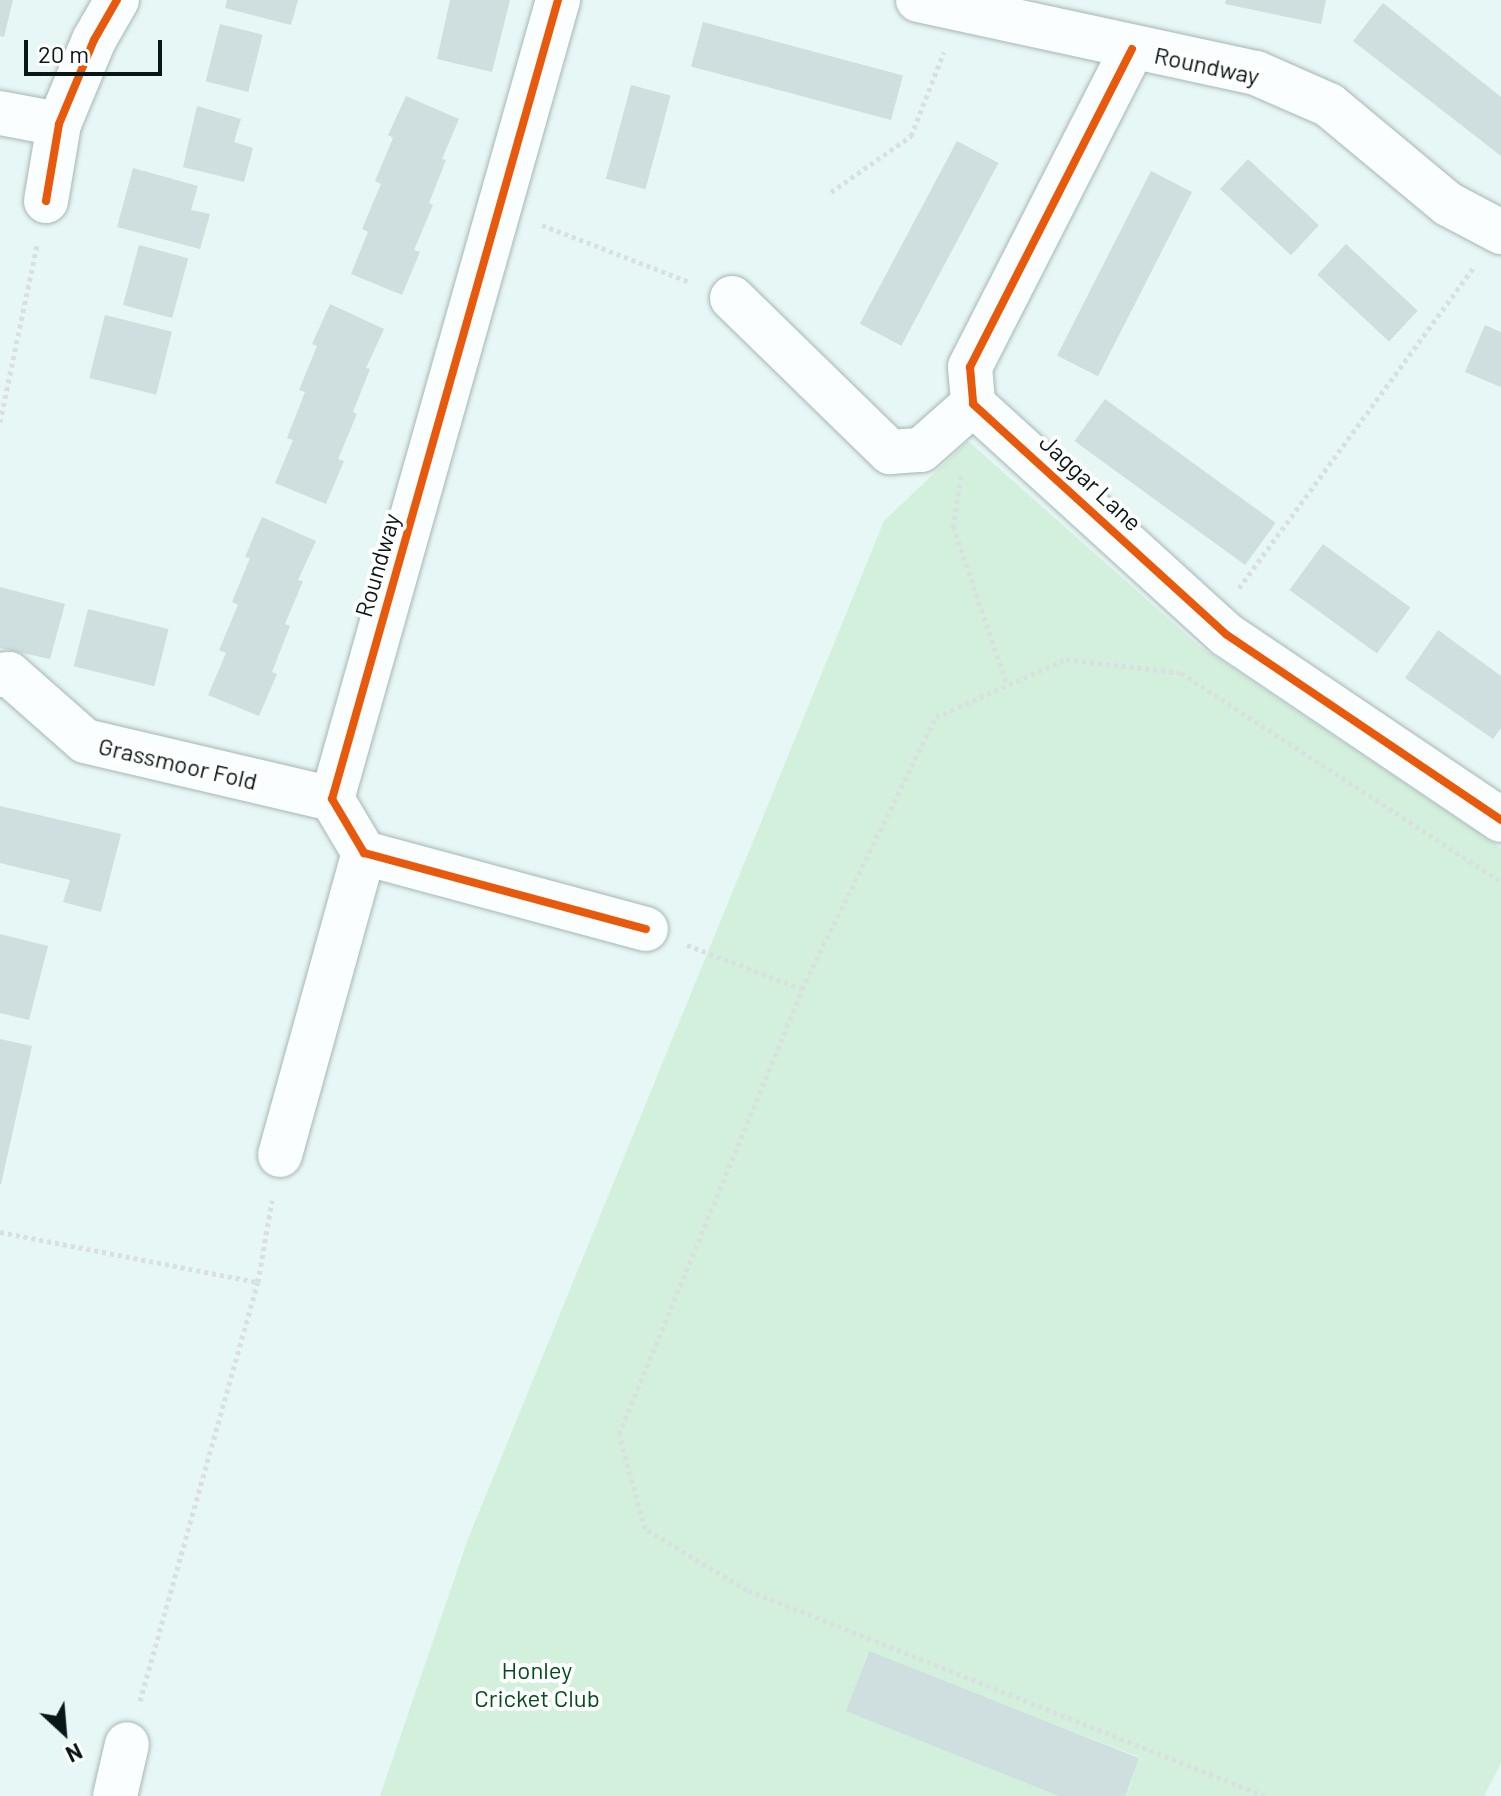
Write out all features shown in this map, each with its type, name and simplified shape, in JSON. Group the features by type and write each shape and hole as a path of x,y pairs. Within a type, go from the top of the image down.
{"street":[{"path":"46,201 59,124 94,40 117,0"},
{"name":"Roundway","path":"332,799 558,0"},
{"name":"Roundway","path":"918,0 1132,49 1256,73 1329,105 1448,204 1501,232"},
{"path":"732,298 890,452 921,450 973,404 970,367 1132,49"},
{"path":"0,113 59,124"},
{"name":"Jaggar Lane","path":"973,404 1214,622 1501,820"},
{"name":"Grassmoor Fold","path":"0,675 9,674 85,741 332,799"},
{"path":"332,799 364,853 646,929"},
{"path":"280,1155 364,853"},
{"path":"115,1796 127,1744"}],"path":[{"path":"831,192 911,136 960,10"},
{"path":"0,422 46,201"},
{"path":"499,209 732,298"},
{"path":"1214,622 1501,232"},
{"path":"973,404 953,526 1007,685"},
{"path":"1265,1796 747,1590 645,1529 619,1434 802,989 936,717 1066,659 1181,673 1501,882"},
{"path":"646,929 802,989"},
{"path":"127,1744 258,1282 280,1155"},
{"path":"0,1232 258,1282"}],"green space":[{"name":"Honley Cricket Club","path":"968,441 1199,646 1501,848 1501,1763 1484,1796 380,1796 468,1539 884,521","holes":["868,1652 1139,1757 1129,1789 858,1680"]}],"building":[{"path":"0,0 13,0 4,37 0,36"},
{"path":"227,0 298,0 291,25 225,8"},
{"path":"450,0 510,0 492,72 437,59"},
{"path":"1226,0 1326,0 1321,24 1225,4"},
{"path":"1383,3 1501,97 1501,156 1353,41"},
{"path":"703,22 903,76 891,120 691,66"},
{"path":"220,24 263,35 248,92 206,81"},
{"path":"631,85 671,96 645,189 606,179"},
{"path":"406,96 459,119 442,159 446,160 429,203 433,205 414,250 420,252 402,295 351,274 368,232 362,229 381,184 375,181 393,138 388,135"},
{"path":"197,106 241,119 234,142 253,148 244,182 183,167"},
{"path":"957,141 998,163 901,346 860,324"},
{"path":"1248,159 1319,225 1291,255 1220,189"},
{"path":"133,168 198,186 191,210 210,214 200,249 117,227"},
{"path":"1151,171 1192,192 1098,376 1057,355"},
{"path":"1346,244 1418,311 1389,342 1317,275"},
{"path":"139,245 188,258 172,318 123,305"},
{"path":"330,304 384,329 366,368 370,369 353,412 357,414 338,459 344,461 326,504 275,483 293,440 287,438 305,392 299,390 317,346 312,344"},
{"path":"105,315 172,332 156,395 89,378"},
{"path":"1485,325 1501,332 1501,387 1465,372"},
{"path":"1105,399 1276,523 1245,565 1074,441"},
{"path":"262,517 316,541 298,580 303,581 285,624 290,626 272,672 277,674 259,716 208,695 226,653 219,650 238,605 232,602 250,558 245,557"},
{"path":"1323,544 1410,607 1377,654 1289,590"},
{"path":"0,587 65,604 50,659 0,648"},
{"path":"88,609 169,629 154,686 74,666"},
{"path":"1438,630 1501,676 1501,728 1493,739 1405,678"},
{"path":"0,806 121,834 101,912 63,902 70,880 0,863"},
{"path":"0,934 48,946 29,1020 0,1013"},
{"path":"0,1039 32,1046 1,1184 0,1184"},
{"path":"869,1651 1139,1758 1128,1789 1124,1796 1059,1796 846,1711"}],"cycle path":[{"path":"46,201 59,124 94,40 117,0"},
{"path":"558,0 332,799 364,853 646,929"},
{"path":"1132,49 970,367 973,404 1227,635 1501,820"}]}
